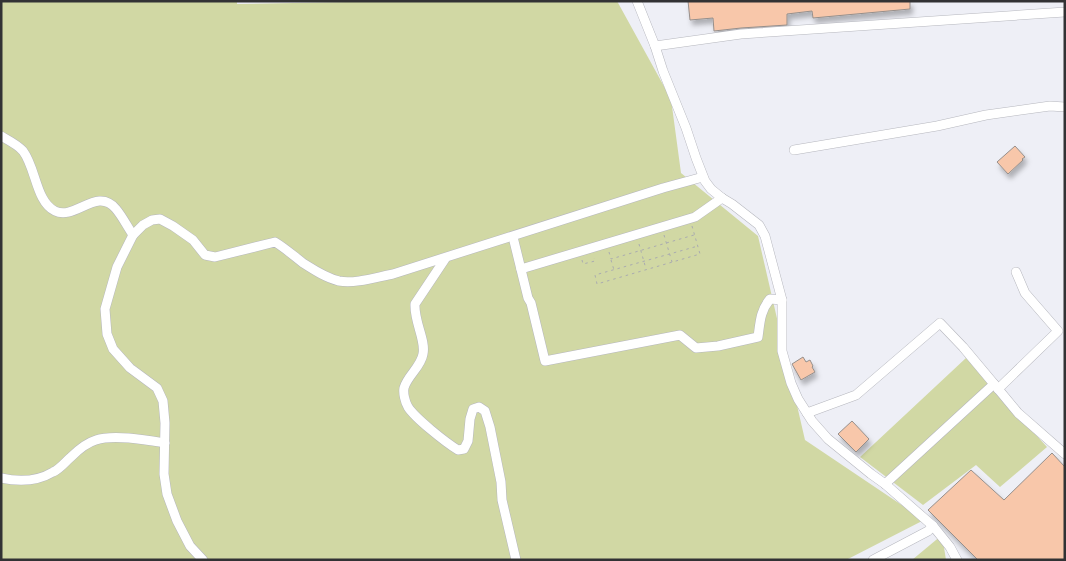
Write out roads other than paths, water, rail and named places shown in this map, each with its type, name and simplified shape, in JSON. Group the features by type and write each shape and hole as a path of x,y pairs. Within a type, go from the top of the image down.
{"street":[{"path":"638,1 663,71 684,121 703,177 711,189 759,225 765,236 782,300 782,351 798,399 812,421 828,439 885,484 933,526 950,547 957,560"},
{"path":"655,46 741,34 1065,12"},
{"path":"794,150 937,126 986,115 1050,106 1065,107"},
{"path":"1,136 22,149 31,162 41,194 48,206 56,212 65,213 96,201 104,201 115,207 133,235"},
{"path":"203,560 190,546 177,521 167,494 164,474 165,423 163,401 158,388 130,368 113,349 107,334 105,309 117,268 133,235 143,225 152,220 160,219 193,240 205,256 215,257 275,242 318,273 338,281 351,281 393,274 445,259 663,188 703,177"},
{"path":"521,269 690,218 722,198"},
{"path":"513,237 545,361 680,335 696,348 718,346 758,337 762,310 770,299 782,300"},
{"path":"445,259 415,304 423,354 418,366 404,386 407,406 448,444 458,450 464,449 468,441 473,409 479,407 485,411 490,427 501,482 502,500 516,560"},
{"path":"885,484 1058,331 1025,294 1016,272"},
{"path":"807,413 856,395 940,323 963,347 1018,413 1065,454"},
{"path":"1,478 27,481 42,477 54,472 83,446 96,440 106,438 141,439 165,442"},
{"path":"873,560 928,531 933,526"}]}
